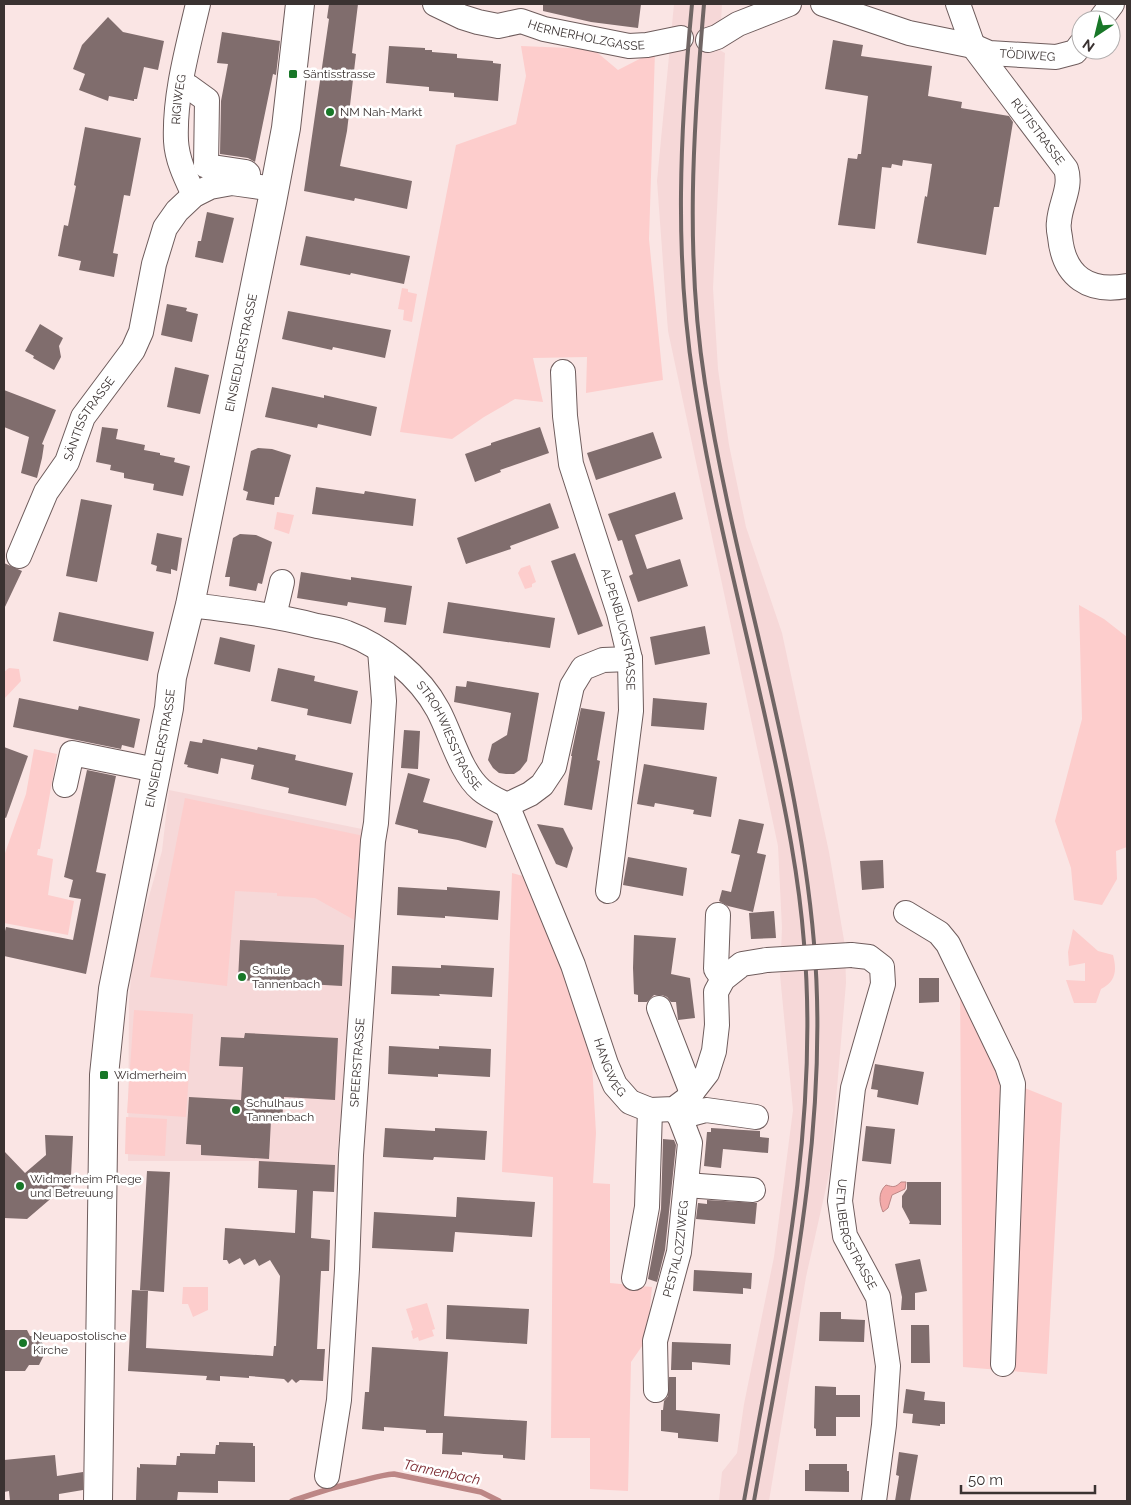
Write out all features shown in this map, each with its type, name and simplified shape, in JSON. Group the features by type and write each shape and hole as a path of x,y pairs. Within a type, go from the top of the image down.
{"main road":[{"name":"EINSIEDLERSTRASSE","path":"98,1501 104,1076 113,989 169,708 172,677 190,605 274,189 287,119 300,4"}],"street":[{"name":"RIGIWEG","path":"194,195 180,162 176,141 180,84 198,4"},
{"name":"HERNERHOLZGASSE","path":"435,4 462,17 498,26 519,12 544,29 629,46 646,45 681,38"},
{"path":"708,40 717,37 738,24 789,4"},
{"path":"823,4 909,33 973,46"},
{"name":"RÜTISTRASSE","path":"958,4 973,46 1066,169 1068,186 1058,222 1062,256 1067,266 1078,277 1089,284 1101,288 1127,286"},
{"name":"TÖDIWEG","path":"973,46 989,53 1056,57 1071,53"},
{"path":"180,84 189,86 207,100 206,166 246,172 248,174 248,184"},
{"name":"SÄNTISSTRASSE","path":"18,556 46,492 67,462 83,417 133,350 141,332 154,264 165,228 177,211 194,195 210,187 232,183 274,189"},
{"name":"ALPENBLICKSTRASSE","path":"563,372 565,416 571,464 620,613 630,659 631,711 608,891"},
{"path":"274,616 282,582"},
{"name":"STROHWIESSTRASSE","path":"190,605 274,616 347,633 380,650 397,661 428,694 438,709 466,771 481,790 507,805"},
{"name":"SPEERSTRASSE","path":"328,1476 338,1400 347,1269 351,1147 384,701 380,650"},
{"path":"507,805 530,794 542,785 554,767 572,686 583,668 603,660 630,659"},
{"path":"65,785 72,753 156,770"},
{"name":"HANGWEG","path":"507,805 573,965 606,1064 615,1085 630,1102 650,1110 677,1113 706,1110 756,1116"},
{"path":"906,913 939,932 948,944 1007,1066 1013,1084 1003,1364"},
{"path":"677,1113 706,1073 714,1051 716,992 723,979 716,969 718,915"},
{"name":"UETLIBERGSTRASSE","path":"723,979 742,964 767,960 851,954 869,957 882,967 883,984 853,1088 840,1201 845,1236 878,1297 888,1366 884,1425 874,1501"},
{"path":"660,1008 692,1093"},
{"path":"634,1278 647,1207 650,1110"},
{"name":"PESTALOZZIWEG","path":"656,1390 655,1341 679,1252 690,1143 677,1113"},
{"path":"686,1185 753,1190"}],"shaded area":[{"path":"674,4 722,4 721,22 710,45 725,53 713,288 718,369 729,445 746,527 782,633 829,852 845,946 846,983 830,1170 806,1277 769,1501 719,1501 722,1472 737,1453 744,1404 774,1257 793,1110 780,975 782,928 778,846 668,331 657,181"},
{"path":"521,46 593,49 618,70 655,51 649,239 663,380 586,393 587,357 533,358 543,402 515,399 452,439 400,432 456,145 516,124 526,76"},
{"path":"402,288 417,294 412,322 403,320 404,310 398,309"},
{"path":"277,512 294,515 289,534 274,529"},
{"path":"530,565 536,582 532,584 532,587 525,589 518,573 521,568"},
{"path":"1079,605 1104,619 1127,637 1127,847 1116,851 1117,879 1102,905 1074,900 1071,868 1055,821 1082,719"},
{"path":"9,668 19,669 21,681 4,699 4,672"},
{"path":"34,749 57,754 40,849 38,849 37,855 53,859 48,895 74,901 68,935 4,923 4,856 26,794"},
{"name":"Schule Tannenbach","path":"169,790 367,830 334,1192 258,1188 258,1161 128,1161 129,1002 133,952 162,851"},
{"path":"185,798 364,836 356,921 315,898 277,896 277,893 235,891 227,986 150,977"},
{"path":"512,873 530,878 595,1059 592,1064 596,1133 593,1183 610,1184 610,1283 652,1287 647,1339 631,1362 628,1491 590,1489 590,1438 551,1438 553,1177 502,1172"},
{"path":"1073,929 1098,951 1113,955 1114,975 1110,983 1101,989 1096,1003 1074,1003 1066,980 1085,981 1085,963 1069,966 1068,952"},
{"path":"960,984 1010,1082 1062,1103 1047,1374 963,1367"},
{"path":"134,1010 193,1014 186,1117 127,1113"},
{"path":"126,1117 167,1119 165,1156 125,1154"},
{"path":"901,1182 906,1182 905,1189 892,1195 888,1208 883,1212 880,1198 883,1188 886,1185 895,1186"},
{"path":"183,1287 208,1287 208,1310 193,1317 188,1304 182,1304"},
{"path":"427,1303 435,1329 432,1330 434,1336 419,1341 418,1337 413,1339 411,1331 413,1330 406,1309"}],"building":[{"path":"329,4 358,4 352,53 356,54 347,131 340,166 412,181 407,209 355,198 354,201 304,191 329,19 327,18"},
{"path":"543,4 641,4 638,28 591,22 543,11"},
{"path":"108,17 123,32 164,41 158,70 144,67 137,99 134,99 134,101 109,96 108,101 79,90 85,74 73,69 82,45"},
{"path":"222,32 280,41 276,75 273,74 255,162 248,158 220,154 221,101 228,64 217,63"},
{"path":"833,40 863,45 861,56 932,66 928,96 962,102 961,108 1009,116 1013,122 999,207 994,207 986,255 917,243 932,164 903,160 902,166 892,164 891,168 882,167 875,229 838,225 848,158 857,159 858,154 861,154 868,96 825,89"},
{"path":"389,46 425,48 425,50 432,50 432,52 457,54 457,58 493,61 493,63 501,64 498,101 454,97 454,93 429,91 429,87 386,83"},
{"path":"85,127 141,138 130,196 124,195 113,253 118,254 114,277 79,270 81,261 58,256 64,225 68,226"},
{"path":"207,212 234,218 223,263 195,257 198,241 201,241"},
{"path":"306,236 410,256 404,284 300,265"},
{"path":"167,304 187,308 186,311 198,314 192,342 161,335"},
{"path":"288,311 391,330 385,358 333,347 332,350 282,339"},
{"path":"40,324 63,338 59,346 61,357 54,370 25,351"},
{"path":"175,367 209,375 200,414 167,407"},
{"path":"272,387 324,398 324,395 377,407 371,436 318,424 317,428 265,417"},
{"path":"4,390 56,410 42,444 44,445 37,478 21,473 29,437 4,427"},
{"path":"102,427 118,429 116,439 145,445 144,450 175,458 174,462 190,466 183,496 153,490 154,484 124,478 124,473 110,470 111,465 96,462"},
{"path":"540,427 549,453 500,470 501,472 475,482 465,454 491,445 491,443"},
{"path":"653,432 662,458 596,480 587,453"},
{"path":"258,448 272,449 291,455 279,497 275,497 274,505 246,500 248,492 243,490 251,451"},
{"path":"316,487 364,494 365,491 416,499 413,526 312,514"},
{"path":"675,492 683,519 635,535 647,569 680,559 688,586 638,602 629,576 633,574 622,540 618,541 608,514"},
{"path":"81,499 112,505 97,582 66,576"},
{"path":"550,503 559,528 510,546 511,549 466,564 457,538"},
{"path":"157,533 182,538 177,571 171,569 171,574 156,571 157,566 151,564"},
{"path":"240,534 256,535 272,542 262,584 258,583 256,591 229,586 230,577 225,577 233,538"},
{"path":"575,553 603,626 578,635 551,561"},
{"path":"4,563 22,571 4,609"},
{"path":"301,572 351,580 351,577 412,586 406,625 384,622 386,608 348,602 347,606 297,598"},
{"path":"448,602 555,618 550,648 443,633"},
{"path":"59,612 154,632 148,661 53,641"},
{"path":"705,626 710,654 655,665 650,637"},
{"path":"220,637 255,645 250,672 214,664"},
{"path":"278,668 315,676 314,681 358,691 351,724 307,715 308,709 271,701"},
{"path":"467,681 539,693 527,761 514,774 499,773 488,760 492,744 507,735 511,713 454,702 456,686 466,687"},
{"path":"19,698 78,710 79,706 140,719 134,748 122,745 121,749 13,727"},
{"path":"653,698 707,703 704,730 651,726"},
{"path":"581,708 605,712 597,760 600,761 592,810 564,805 571,756"},
{"path":"404,730 420,731 418,769 401,768"},
{"path":"203,739 257,750 258,747 296,755 295,760 353,773 346,806 288,793 289,788 251,779 254,765 221,758 218,774 187,767 188,765 184,764 190,741 202,743"},
{"path":"4,747 28,756 6,818 4,817"},
{"path":"644,764 717,777 711,817 693,814 694,810 655,803 654,807 637,804"},
{"path":"87,770 116,776 96,872 106,874 86,974 4,956 4,935 6,927 73,940 81,899 69,897 73,880 64,877"},
{"path":"408,773 430,779 423,802 493,821 486,848 458,840 418,833 418,830 395,824"},
{"path":"739,819 764,824 757,853 766,855 753,912 728,906 719,901 722,890 731,892 740,855 731,853"},
{"path":"537,824 563,828 573,848 567,868 556,864"},
{"path":"628,857 687,868 683,896 623,885"},
{"path":"883,860 884,888 862,890 860,861"},
{"path":"398,887 447,890 447,887 500,891 498,920 397,915"},
{"path":"774,911 776,938 751,939 749,913"},
{"path":"634,935 676,938 671,974 690,978 695,1018 678,1020 676,1002 671,1002 662,995 654,995 647,1002 638,1002 638,995 634,994"},
{"path":"240,940 344,945 342,986 238,980"},
{"path":"441,965 494,968 492,997 391,994 392,966 441,968"},
{"path":"919,978 939,978 939,1002 919,1003"},
{"path":"245,1033 338,1038 335,1100 284,1097 282,1120 271,1120 269,1159 201,1155 201,1145 186,1144 189,1097 241,1100 243,1067 219,1066 221,1037 244,1038"},
{"path":"389,1046 439,1049 439,1046 491,1049 490,1077 438,1074 438,1077 388,1074"},
{"path":"875,1064 924,1072 918,1105 877,1097 878,1090 871,1089"},
{"path":"866,1126 895,1129 891,1164 862,1161"},
{"path":"385,1128 435,1131 435,1128 487,1131 485,1160 434,1157 433,1160 383,1157"},
{"path":"711,1128 760,1131 760,1137 769,1138 768,1153 723,1149 721,1168 704,1166 707,1132 711,1132"},
{"path":"45,1135 73,1136 70,1196 55,1195 27,1219 4,1218 4,1151 25,1173 46,1155"},
{"path":"663,1139 674,1140 676,1145 665,1250 657,1282 648,1279 661,1209"},
{"path":"259,1161 335,1165 334,1192 313,1191 311,1238 330,1240 329,1271 321,1271 317,1349 325,1349 323,1381 300,1380 296,1383 292,1379 288,1383 284,1379 220,1376 220,1381 206,1380 207,1376 128,1371 132,1290 148,1291 146,1348 273,1356 274,1346 276,1346 280,1276 270,1260 259,1266 255,1259 244,1265 240,1258 229,1264 227,1260 223,1260 225,1228 295,1233 297,1190 258,1188"},
{"path":"147,1171 170,1172 164,1292 140,1290"},
{"path":"907,1182 941,1182 941,1225 909,1224 910,1222 902,1207 902,1196 907,1189"},
{"path":"457,1197 535,1202 532,1237 455,1232 453,1252 372,1248 374,1212 456,1217"},
{"path":"707,1200 757,1203 755,1224 696,1219 698,1203 707,1204"},
{"path":"920,1259 927,1291 915,1293 915,1310 901,1310 902,1297 895,1264"},
{"path":"694,1270 752,1273 751,1289 743,1288 743,1294 693,1291"},
{"path":"447,1305 529,1309 527,1344 446,1339"},
{"path":"820,1312 841,1312 841,1319 865,1320 864,1342 819,1341"},
{"path":"911,1325 929,1325 930,1363 911,1363"},
{"name":"Neuapostolische Kirche","path":"4,1330 27,1330 30,1336 39,1336 46,1351 39,1365 29,1365 25,1371 4,1371"},
{"path":"672,1342 731,1344 730,1365 692,1362 692,1370 671,1370"},
{"path":"372,1347 448,1352 444,1416 527,1421 525,1460 503,1458 503,1455 462,1452 462,1455 442,1454 443,1433 426,1433 426,1430 384,1427 384,1431 362,1429 365,1392 369,1392"},
{"path":"669,1377 676,1377 676,1410 720,1414 718,1442 678,1438 678,1433 661,1431 661,1410 663,1410 664,1401 668,1396"},
{"path":"815,1386 836,1387 836,1395 860,1395 860,1417 836,1417 836,1436 816,1436 816,1429 814,1428"},
{"path":"906,1389 925,1392 924,1400 945,1402 945,1424 940,1424 940,1426 912,1423 913,1414 903,1413"},
{"path":"219,1442 253,1443 253,1446 255,1446 255,1482 218,1481 218,1493 178,1492 177,1501 136,1501 137,1467 140,1468 140,1464 176,1465 177,1456 180,1456 180,1453 215,1454 216,1445 219,1445"},
{"path":"899,1452 918,1455 910,1501 895,1501 899,1476 896,1475"},
{"path":"55,1455 57,1476 83,1472 83,1490 59,1494 59,1501 10,1501 9,1491 4,1492 4,1460"},
{"path":"809,1464 847,1464 849,1492 805,1491 805,1470 809,1470"}],"waterway":[{"name":"Tannenbach","path":"292,1501 336,1487 378,1476 394,1474 481,1492 499,1501"}],"railway":[{"path":"692,4 684,99 681,194 681,241 688,336 694,383 711,475 772,748 791,845 802,918 807,1013 806,1084 801,1154 792,1224 770,1363 744,1501"},
{"path":"704,4 694,147 693,194 693,241 699,336 717,453 794,802 806,872 814,943 817,1013 816,1084 811,1154 802,1224 780,1363 754,1501"}],"place":[{"name":"Säntisstrasse","path":"293,74"},
{"name":"NM Nah-Markt","path":"330,112"},
{"name":"Schule Tannenbach","path":"242,977"},
{"name":"Widmerheim","path":"104,1075"},
{"name":"Schulhaus Tannenbach","path":"236,1110"},
{"name":"Widmerheim Pflege und Betreuung","path":"20,1186"},
{"name":"Neuapostolische Kirche","path":"23,1343"}]}
